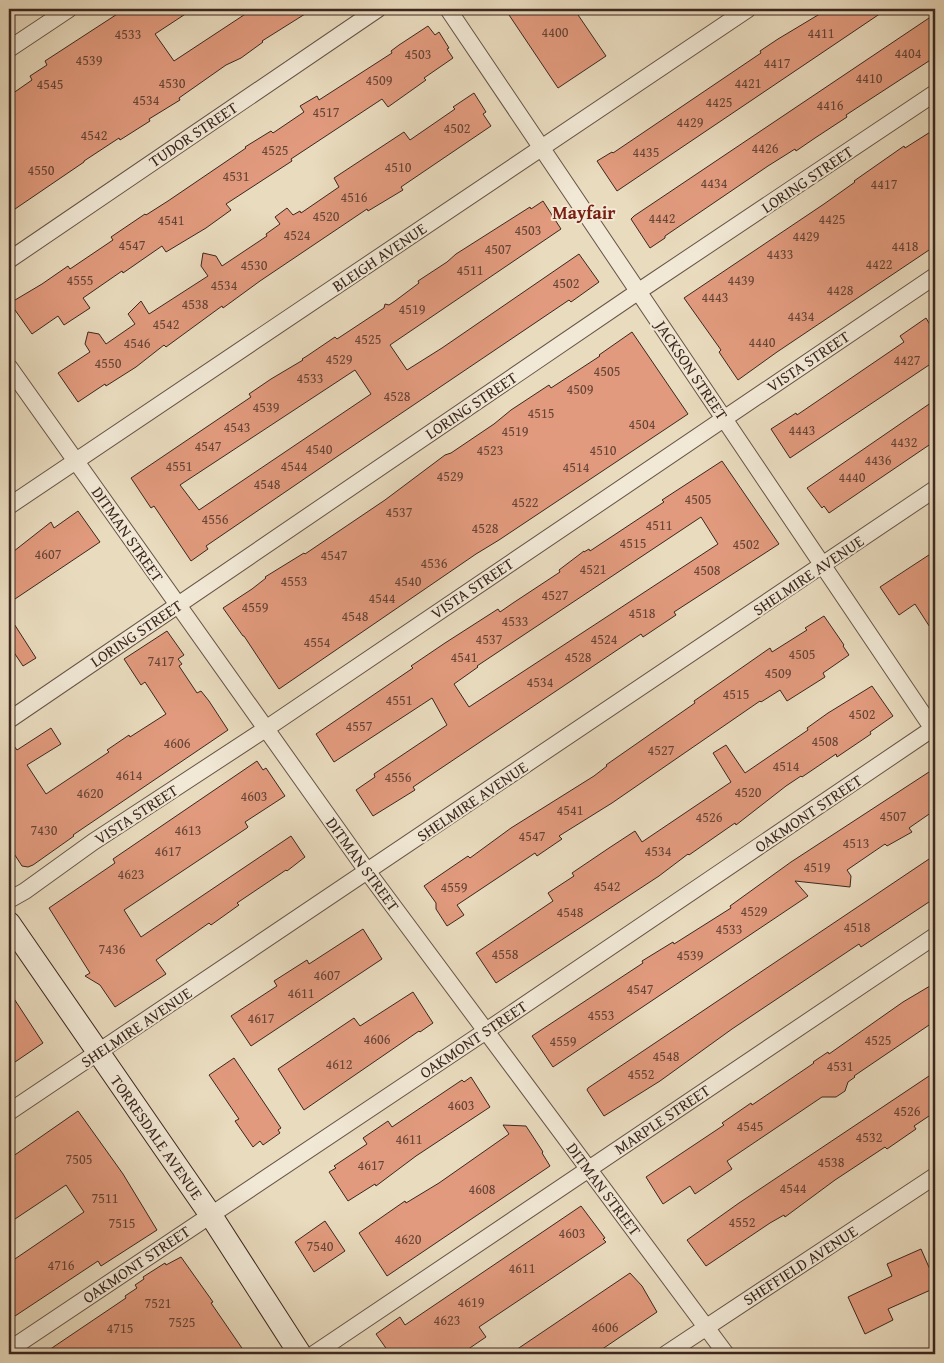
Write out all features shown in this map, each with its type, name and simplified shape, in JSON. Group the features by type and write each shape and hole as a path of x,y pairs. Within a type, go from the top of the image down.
{"street":[{"path":"9,49 69,9"},
{"name":"TUDOR STREET","path":"9,260 378,9"},
{"name":"JACKSON STREET","path":"448,9 822,566 934,729"},
{"name":"BLEIGH AVENUE","path":"9,506 748,9"},
{"name":"LORING STREET","path":"9,720 935,92"},
{"name":"VISTA STREET","path":"9,900 25,891 93,842 267,728 935,276"},
{"name":"DITMAN STREET","path":"9,367 367,871 726,1354"},
{"name":"SHELMIRE AVENUE","path":"9,1112 935,489"},
{"name":"OAKMONT STREET","path":"9,1350 934,729"},
{"name":"TORRESDALE AVENUE","path":"9,923 210,1214 300,1354"},
{"name":"MARPLE STREET","path":"314,1354 935,936"},
{"name":"SHEFFIELD AVENUE","path":"666,1354 935,1176"}],"building":[{"path":"125,9 193,9 155,34 174,61 253,9 313,9 262,41 241,58 226,65 179,98 180,100 149,119 150,121 120,140 119,138 15,209 9,200 9,96 32,80 30,76 47,65 45,61"},
{"path":"505,9 574,9 606,56 558,88"},
{"path":"828,9 887,9 617,191 597,161 613,153 761,53 760,51 778,39"},
{"path":"935,14 935,57 846,115 847,117 796,151 795,149 768,166 650,248 631,219 634,216"},
{"path":"428,26 435,35 439,32 453,58 424,78 426,80 388,107 382,99 291,159 292,161 226,204 231,210 206,228 166,252 162,246 123,273 122,271 83,298 90,308 64,325 58,316 32,334 10,303 68,266 70,269 113,240 111,237 145,214 168,201 245,147 271,131 273,133 304,112 300,106 317,96 319,100 392,53 391,51 399,45"},
{"path":"474,93 486,112 483,114 491,126 401,187 403,190 368,211 367,209 223,308 222,306 166,347 164,345 136,367 78,402 58,373 90,352 85,344 88,332 99,334 106,344 135,324 128,314 141,301 149,314 208,276 201,266 203,253 216,256 222,266 267,236 266,234 280,224 275,217 287,208 293,215 300,211 301,213 339,187 334,178 404,132 410,140 455,109 453,107"},
{"path":"935,129 935,246 738,380 719,352 721,350 684,298 824,204 904,146 905,148"},
{"path":"543,201 561,229 390,345 407,370 579,254 599,282 571,302 569,300 206,546 208,549 191,561 154,506 151,508 131,478 251,397 249,394 271,379 303,360 335,337 337,339 384,308 385,304 389,305 395,301 419,283 418,281 456,254 530,207 531,209","holes":["355,370 371,394 199,510 180,485"]},
{"path":"926,318 935,333 935,361 790,458 771,429 796,413 797,415 904,342 900,336"},
{"path":"632,332 688,414 476,554 279,689 223,608 252,589 265,577 305,554 385,500 445,455 451,453 494,424 511,410 549,385 551,388 600,356"},
{"path":"935,400 935,441 829,513 824,506 822,508 807,488"},
{"path":"722,461 779,544 674,612 676,615 643,637 641,634 413,787 415,790 373,816 356,790 375,777 374,774 447,725 432,698 334,762 316,734 413,668 411,666 445,643 498,609 500,612 560,572 559,570 584,551 589,549 590,551 664,502 662,500","holes":["701,517 718,544 469,707 454,684 477,666"]},
{"path":"78,511 100,542 9,603 9,555 51,522 54,528"},
{"path":"935,551 935,635 915,604 899,615 880,587"},
{"path":"9,616 36,658 23,666 9,645"},
{"path":"824,616 849,655 823,673 825,677 787,701 780,690 760,701 612,803 559,836 562,839 537,856 535,853 457,905 464,915 447,926 436,909 436,903 424,886 594,776 606,765 695,703 694,701 770,648 772,652 807,630 805,628"},
{"path":"167,631 184,655 178,659 182,664 179,666 197,693 201,691 209,701 228,730 73,835 33,865 28,867 22,866 9,846 9,739 17,750 51,728 61,744 27,765 46,794 109,752 107,750 129,735 130,737 166,714 145,682 141,685 124,659"},
{"path":"872,686 893,716 870,732 871,734 837,757 836,754 801,776 736,825 735,823 659,876 496,983 476,953 553,901 548,893 574,876 572,873 609,848 635,831 642,842 731,782 713,753 726,745 745,773 808,730 807,728 828,713"},
{"path":"257,761 263,770 266,768 285,796 245,822 247,828 124,910 141,937 291,836 305,857 287,871 237,903 239,905 211,925 209,923 156,960 166,974 115,1007 100,985 85,976 90,973 49,908 115,863 113,859"},
{"path":"929,772 935,780 935,810 909,828 912,832 887,846 885,844 847,870 851,876 850,887 795,881 808,896 553,1067 532,1036 643,963 642,961 673,942 674,944 731,908 730,906 791,862"},
{"path":"935,855 935,898 861,947 859,944 732,1029 660,1081 604,1116 587,1090 588,1088"},
{"path":"363,929 382,959 251,1046 231,1016 277,986 274,981 307,960 309,964"},
{"path":"935,983 935,1021 854,1076 848,1082 845,1091 836,1097 822,1097 727,1161 732,1169 695,1194 690,1186 663,1204 646,1177 724,1125 722,1123 751,1103 752,1105 903,1002"},
{"path":"9,991 43,1043 15,1062 9,1054"},
{"path":"413,992 433,1023 304,1110 278,1069 354,1018 360,1026"},
{"path":"234,1058 281,1128 278,1130 280,1133 263,1145 260,1141 253,1147 235,1121 239,1119 209,1075"},
{"path":"935,1072 935,1112 914,1126 916,1129 835,1180 785,1217 784,1215 770,1223 706,1266 687,1240"},
{"path":"471,1077 490,1107 416,1156 376,1186 375,1184 348,1201 329,1172 336,1168 334,1166 367,1144 363,1138 388,1121 392,1127 462,1080 464,1082"},
{"path":"78,1111 123,1174 157,1230 101,1266 98,1261 9,1320 9,1263 84,1212 66,1185 9,1223 9,1159"},
{"path":"503,1125 526,1126 550,1166 387,1276 359,1233 405,1201 406,1203 439,1183 509,1134"},
{"path":"581,1206 606,1242 479,1327 486,1337 461,1354 444,1354 440,1349 433,1354 390,1354 376,1334 400,1317 405,1325"},
{"path":"325,1221 345,1251 314,1272 295,1242"},
{"path":"921,1249 935,1281 935,1288 888,1309 893,1320 865,1334 848,1297 892,1276 887,1264"},
{"path":"181,1257 213,1302 211,1303 246,1354 43,1354 126,1298 125,1296 137,1288 135,1285 144,1279 143,1277 165,1263 166,1265"},
{"path":"630,1273 642,1286 657,1312 595,1354 510,1354"}],"district":[{"name":"Mayfair","path":"584,212"}]}
